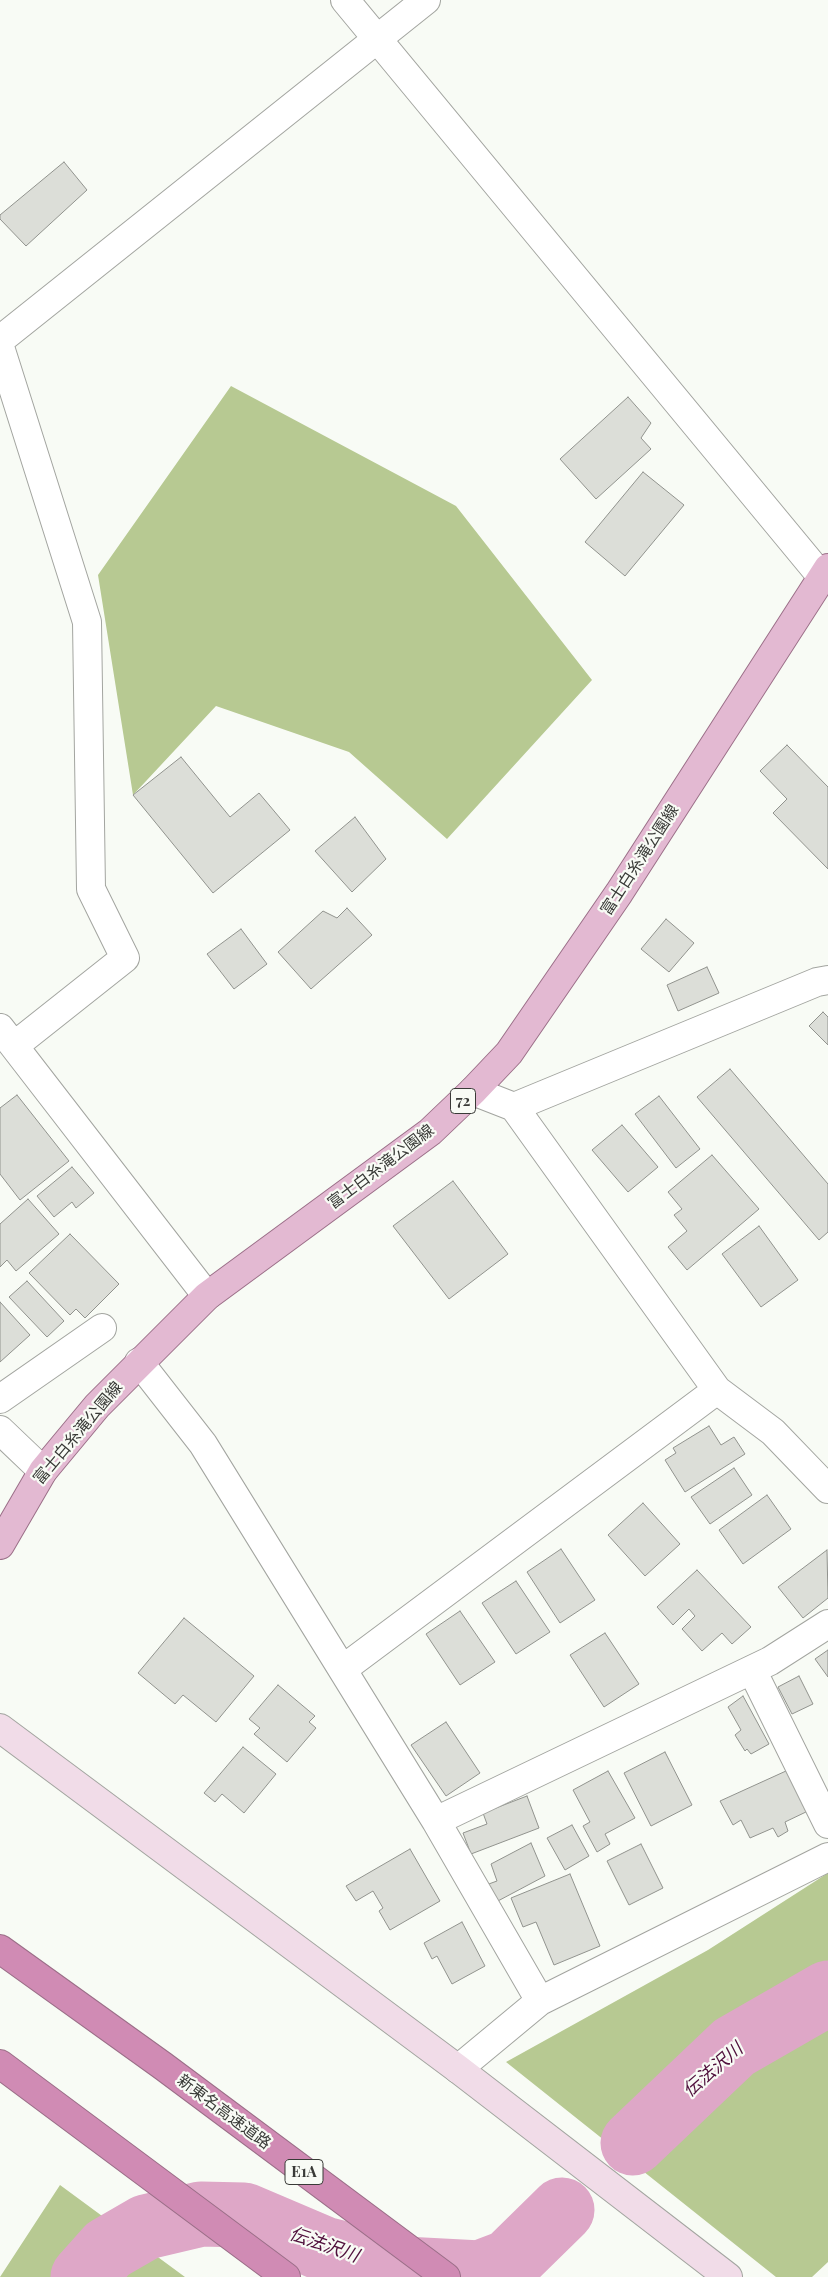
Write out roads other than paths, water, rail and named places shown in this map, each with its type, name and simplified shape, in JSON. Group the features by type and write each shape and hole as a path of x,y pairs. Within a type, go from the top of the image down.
{"highway":[{"name":"新東名高速道路","path":"0,1949 163,2066 446,2277"},
{"path":"0,2064 286,2277"}],"main road":[{"name":"富士白糸滝公園線","path":"0,1545 43,1471 97,1406 207,1296 430,1132 473,1091 509,1052 619,893 825,573"}],"street":[{"path":"345,0 825,573"},
{"path":"0,340 426,0"},
{"path":"0,347 87,622 91,889 125,958 7,1037 207,1296"},
{"path":"514,1107 817,982 828,980"},
{"path":"473,1091 514,1107 717,1390 773,1432 828,1489"},
{"path":"0,1399 102,1328"},
{"path":"139,1362 203,1444 436,1821 540,2001"},
{"path":"343,1669 717,1390"},
{"path":"0,1430 43,1471"},
{"path":"436,1821 752,1670 828,1624"},
{"path":"752,1670 828,1824"},
{"path":"0,1728 458,2069 728,2277"},
{"path":"458,2069 540,2001 828,1857"}],"waterway":[{"name":"伝法沢川","path":"633,2143 734,2047 828,1993"},
{"name":"伝法沢川","path":"83,2277 108,2249 146,2227 201,2214 244,2215 324,2249 404,2269 480,2273 509,2262 562,2210"}]}
